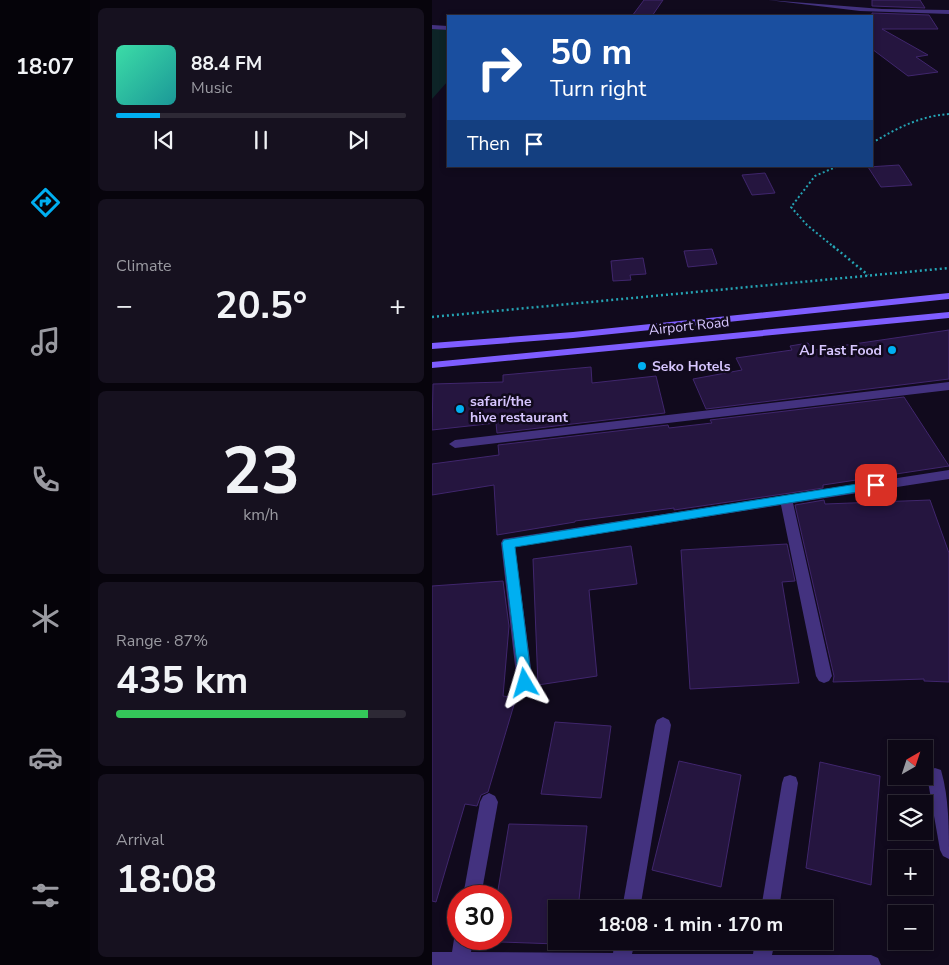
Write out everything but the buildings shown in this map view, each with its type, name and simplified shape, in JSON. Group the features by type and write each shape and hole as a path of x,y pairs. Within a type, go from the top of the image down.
{"main road":[{"name":"Airport Road","path":"432,346 592,333 948,296"},
{"name":"Airport Road","path":"432,365 948,315"}],"street":[{"path":"771,0 821,7 948,12"},
{"path":"814,12 821,7"},
{"path":"432,27 447,28"},
{"path":"455,444 948,387"},
{"path":"525,683 508,543 948,474"},
{"path":"786,499 824,676"},
{"path":"633,900 663,725"},
{"path":"935,776 948,850"},
{"path":"771,900 790,784"},
{"path":"474,885 489,802"},
{"path":"460,962 462,950"},
{"path":"621,963 623,950"},
{"path":"761,964 763,950"},
{"path":"432,962 871,965"}],"path":[{"path":"873,142 902,125 936,115 948,114"},
{"path":"836,167 815,176 791,207 807,225 868,275"},
{"path":"432,317 948,268"}],"green space":[{"path":"432,28 447,30 447,82 432,99"}],"place":[{"name":"AJ Fast Food","path":"892,350"},
{"name":"Seko Hotels","path":"642,366"},
{"name":"safari/the hive restaurant","path":"460,409"}],"route":[{"path":"525,683 508,543 876,485"}]}
